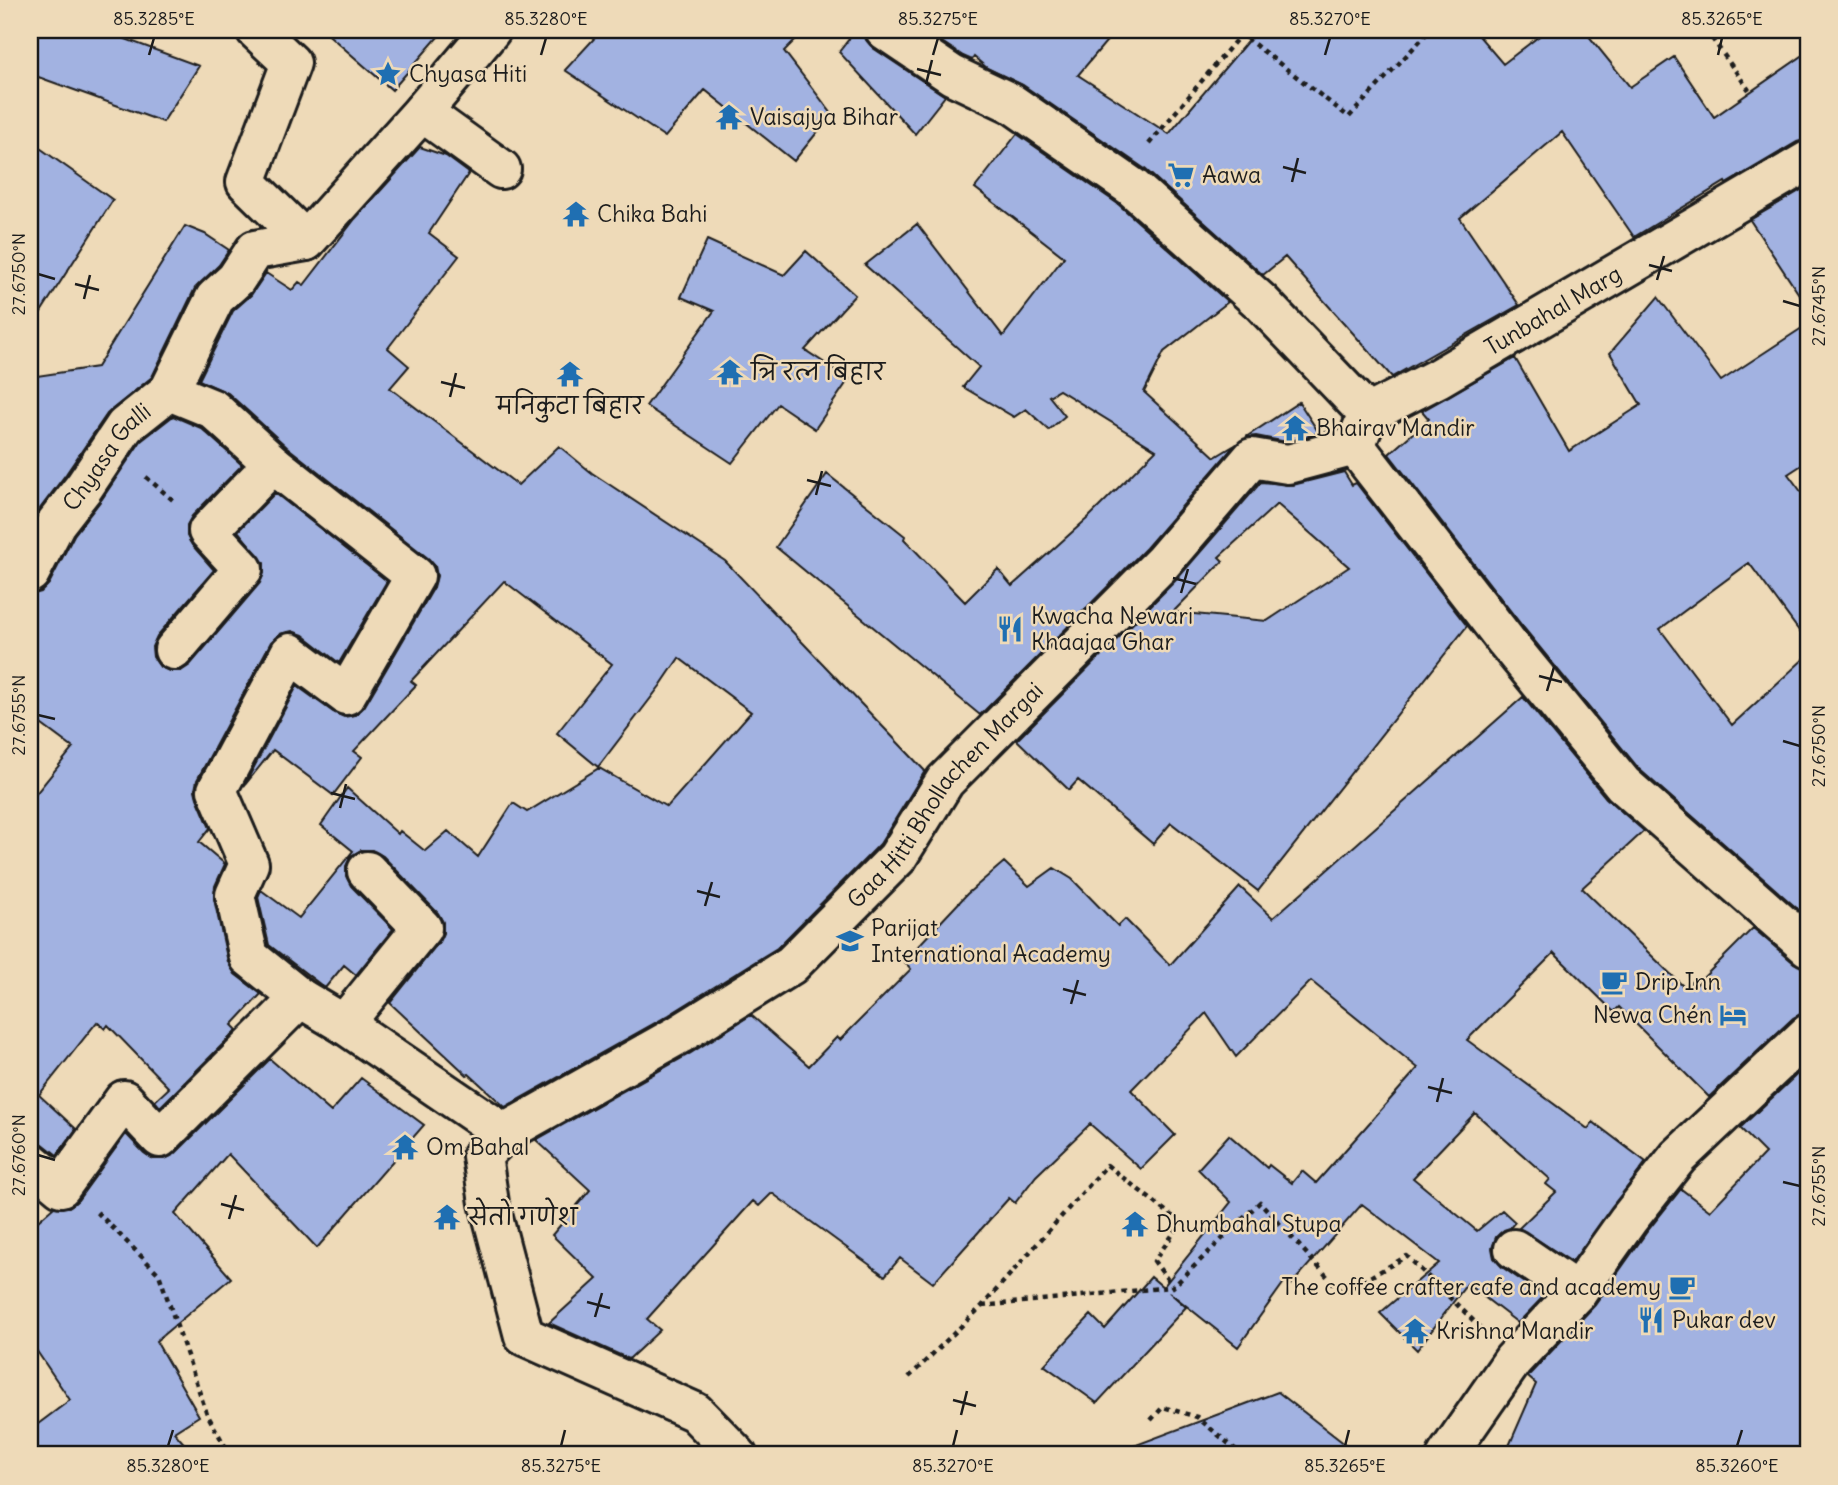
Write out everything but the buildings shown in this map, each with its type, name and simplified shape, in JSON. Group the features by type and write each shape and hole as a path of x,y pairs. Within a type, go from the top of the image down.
{"street":[{"path":"256,30 291,63 246,182 306,241"},
{"path":"169,391 215,298 236,279 255,250 306,241 422,113 491,30"},
{"path":"886,30 952,75 1012,103 1121,178 1262,303 1362,430 1506,641 1623,784 1808,947"},
{"path":"422,113 500,169"},
{"name":"Tunbahal Marg","path":"1362,430 1437,378 1805,171"},
{"name":"Chyasa Galli","path":"30,573 56,523 125,426 169,391 213,409 272,464"},
{"name":"Gaa Hitti Bhollachen Margai","path":"503,1133 680,1034 791,965 897,858 945,781 1162,563 1252,457 1288,464 1362,430"},
{"path":"174,650 243,569 208,531 272,464 415,576 346,695 290,653 217,790 249,864 235,895 249,957 300,998 344,1024 503,1133 482,1156 489,1203 524,1336 695,1412 737,1455"},
{"path":"344,1024 429,934 367,871"},
{"path":"30,1161 61,1187 124,1100 160,1138 300,998"},
{"path":"1447,1455 1513,1360 1577,1292 1628,1220 1678,1157 1808,1034"},
{"path":"1514,1249 1577,1292"}],"path":[{"path":"1121,178 1241,34 1349,117 1430,30"},
{"path":"1706,30 1749,90"},
{"path":"144,474 208,531"},
{"path":"909,1377 982,1306 1107,1165 1181,1223 1154,1261 1173,1287"},
{"path":"66,1180 159,1274 207,1414 230,1455"},
{"path":"982,1306 1173,1287 1261,1202 1342,1293 1407,1256 1513,1360"},
{"path":"1151,1420 1163,1407 1197,1417 1242,1455"}],"place":[{"name":"Chyasa Hiti","path":"388,74"},
{"name":"Vaisajya Bihar","path":"729,117"},
{"name":"Aawa","path":"1181,175"},
{"name":"Chika Bahi","path":"576,214"},
{"name":"त्रि रत्न बिहार","path":"730,372"},
{"name":"मनिकुटा बिहार","path":"570,374"},
{"name":"Bhairav Mandir","path":"1295,428"},
{"name":"Kwacha Newari Khaajaa Ghar","path":"1010,629"},
{"name":"Parijat International Academy","path":"850,941"},
{"name":"Drip Inn","path":"1614,982"},
{"name":"Newa Chén","path":"1733,1015"},
{"name":"Om Bahal","path":"405,1147"},
{"name":"सेतो गणेश","path":"447,1217"},
{"name":"Dhumbahal Stupa","path":"1135,1224"},
{"name":"The coffee crafter cafe and academy","path":"1682,1287"},
{"name":"Pukar dev","path":"1651,1320"},
{"name":"Krishna Mandir","path":"1415,1331"}]}
